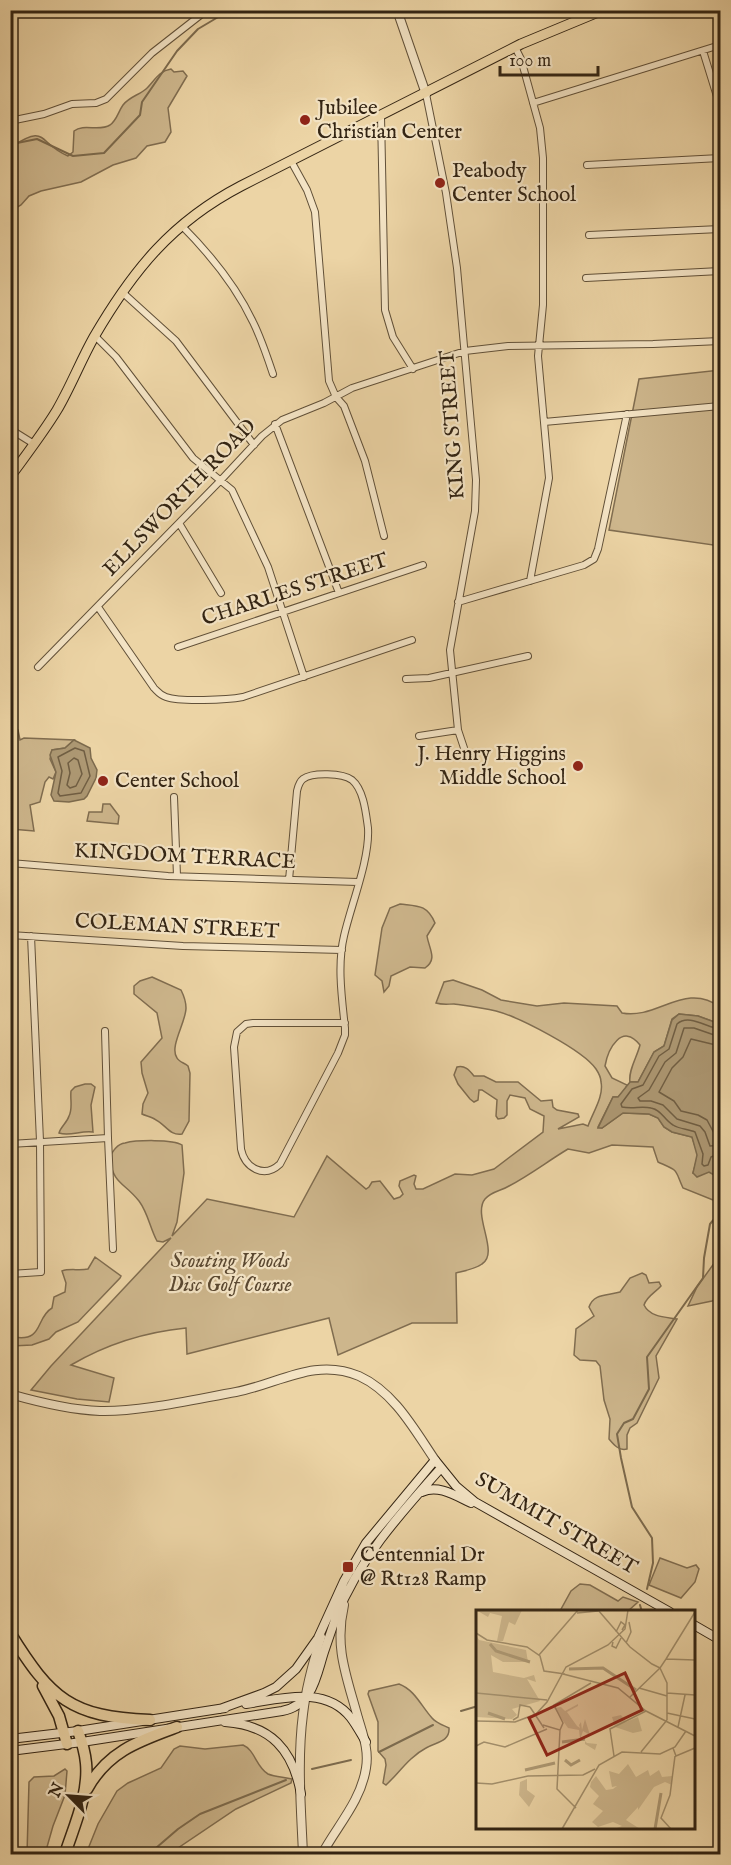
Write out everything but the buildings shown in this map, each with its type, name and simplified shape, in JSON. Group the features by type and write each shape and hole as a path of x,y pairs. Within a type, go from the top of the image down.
{"highway":[{"path":"10,1633 55,1706 66,1738"},
{"path":"33,1669 50,1688 83,1710 116,1719 150,1720"},
{"path":"84,1795 98,1773 122,1750 141,1740 177,1727"},
{"path":"65,1854 84,1795 87,1771 80,1737"}],"main road":[{"path":"10,477 58,408 95,336 122,292 153,252 198,211 291,160 515,47 582,14 603,10"},
{"path":"220,1709 249,1700 276,1686 296,1669 324,1627 340,1589 366,1543 435,1460"},
{"name":"SUMMIT STREET","path":"435,1460 465,1494 490,1512 668,1610"},
{"path":"12,1739 80,1737 177,1727 291,1709 297,1706 316,1684 334,1622 373,1549 441,1468"},
{"path":"419,1493 431,1488 437,1489 490,1512"},
{"path":"695,1626 720,1640"},
{"path":"80,1737 150,1720 306,1696 319,1698 338,1707 351,1718 366,1742"},
{"path":"209,1721 238,1723 267,1734 284,1749 293,1763 301,1794"},
{"path":"13,1750 66,1738"}],"street":[{"path":"10,121 34,117 72,104 96,104 106,99 148,57 207,10"},
{"path":"397,10 426,93"},
{"path":"533,103 720,45"},
{"path":"515,47 540,128 543,158 543,305 538,356 549,485 530,581"},
{"path":"703,51 720,106"},
{"name":"KING STREET","path":"426,93 446,193 457,268 477,498 450,650 458,730 466,754"},
{"path":"381,116 385,310 393,337 413,369"},
{"path":"587,165 720,158"},
{"path":"291,160 314,206 329,381 336,397 344,406 365,460 384,536"},
{"path":"181,225 200,244 240,298 254,323 273,374"},
{"path":"589,235 720,229"},
{"path":"586,278 720,271"},
{"path":"122,292 176,341 254,445"},
{"path":"95,336 116,357 190,454 202,467 232,490 268,567 304,677"},
{"name":"ELLSWORTH ROAD","path":"38,667 275,424 352,388 465,351 494,347 720,341"},
{"path":"544,422 720,406"},
{"path":"458,602 584,565 594,559 627,414"},
{"path":"275,424 339,593"},
{"path":"10,429 34,444"},
{"path":"180,523 221,593"},
{"name":"CHARLES STREET","path":"178,647 423,565"},
{"path":"98,607 149,682 160,695 167,698 234,699 412,640"},
{"path":"406,679 429,678 528,656"},
{"path":"419,736 458,730"},
{"path":"289,880 298,786 304,778 309,776 335,775 352,781 361,793 368,837 343,937 342,950 345,1023 345,1035 338,1053 280,1164 270,1171 251,1168 243,1157 241,1149 234,1047 237,1032 246,1024 253,1023 345,1023"},
{"path":"174,797 177,876"},
{"name":"KINGDOM TERRACE","path":"10,863 177,876 358,882"},
{"name":"COLEMAN STREET","path":"10,935 183,946 342,950"},
{"path":"10,1274 41,1272 40,1141 30,936"},
{"path":"105,1031 113,1249"},
{"path":"10,1143 108,1138"},
{"name":"SUMMIT STREET","path":"10,1394 78,1408 114,1410 244,1390 309,1370 338,1370 358,1376 383,1391 405,1416 435,1460"},
{"path":"322,1854 363,1784 367,1758 366,1742 340,1653 340,1623 347,1594"},
{"path":"303,1854 301,1734 306,1696 324,1627"}],"green space":[{"path":"171,69 174,72 183,71 187,76 168,108 171,132 165,142 147,146 136,158 113,165 81,182 29,196 11,211 11,147 31,136 37,136 68,156 73,152 74,131 110,125 125,102 146,89 163,72"},
{"path":"720,370 720,546 609,530 639,379"},
{"path":"18,730 20,740 24,738 74,740 65,748 52,750 50,759 56,772 53,779 49,777 45,782 40,802 30,805 34,831 11,829 10,731"},
{"path":"103,804 110,804 119,816 118,824 87,821 89,812 102,812"},
{"path":"400,904 421,907 429,912 435,923 427,936 432,957 425,968 410,967 391,976 389,986 384,992 382,981 375,975 382,928 390,908"},
{"path":"152,977 181,990 185,1001 185,1014 175,1048 177,1058 188,1066 190,1073 189,1121 182,1134 171,1132 159,1122 142,1114 148,1093 141,1062 162,1038 157,1013 134,994 134,986"},
{"name":"Scouting Woods Disc Golf Course","path":"453,980 482,990 501,1000 537,1006 564,1003 617,1006 622,1013 635,1014 683,999 695,998 707,1000 720,1007 720,1024 698,1016 679,1014 672,1019 664,1046 654,1052 638,1082 630,1082 630,1078 640,1045 627,1036 617,1040 609,1052 605,1066 612,1078 627,1085 624,1092 618,1097 613,1097 598,1127 602,1128 623,1113 649,1114 658,1118 664,1127 672,1132 692,1137 698,1155 693,1173 709,1172 716,1175 714,1162 720,1158 720,1201 683,1188 675,1171 658,1162 653,1147 612,1145 589,1153 568,1149 485,1199 482,1214 488,1251 487,1259 476,1267 456,1273 457,1323 412,1323 338,1355 329,1318 187,1354 186,1328 171,1330 141,1336 112,1346 71,1365 114,1378 109,1402 77,1399 31,1390 171,1238 163,1242 157,1241 142,1206 114,1173 109,1158 122,1144 154,1141 182,1145 184,1173 177,1222 172,1236 207,1199 294,1217 327,1156 366,1189 372,1182 380,1181 394,1199 403,1194 399,1186 400,1181 414,1175 416,1176 414,1184 416,1189 423,1189 455,1174 472,1175 494,1169 543,1132 544,1116 530,1109 525,1098 510,1095 507,1101 507,1115 498,1119 496,1116 497,1100 482,1090 479,1090 478,1100 474,1102 470,1099 454,1075 457,1067 465,1067 474,1076 484,1076 496,1082 518,1082 541,1101 552,1100 553,1107 557,1110 578,1114 579,1117 558,1129 583,1124 588,1126 600,1098 602,1087 596,1069 589,1061 550,1035 506,1014 475,1007 436,1003 444,982"},
{"path":"85,1084 95,1087 91,1105 93,1132 59,1133 70,1113 71,1091"},
{"path":"720,1255 720,1297 688,1306 697,1287"},
{"path":"95,1257 121,1276 120,1278 78,1322 56,1332 49,1339 32,1345 12,1346 14,1337 24,1338 35,1333 43,1317 52,1308 54,1297 65,1292 66,1283 62,1271 88,1269"},
{"path":"642,1273 646,1275 649,1283 659,1282 661,1286 645,1302 647,1309 658,1316 677,1319 656,1356 659,1378 637,1423 630,1428 627,1435 627,1449 622,1449 609,1439 610,1419 604,1400 600,1366 596,1361 580,1360 574,1355 576,1329 594,1316 589,1307 594,1299 620,1292 630,1278"},
{"path":"660,1558 687,1568 696,1565 699,1569 695,1582 681,1598 649,1585"},
{"path":"580,1584 590,1585 618,1601 623,1597 638,1602 629,1610 561,1610 571,1591"},
{"path":"399,1684 414,1694 434,1720 449,1728 449,1733 442,1741 414,1756 386,1785 383,1783 385,1759 378,1751 378,1722 368,1694 369,1691"},
{"path":"243,1745 247,1747 264,1771 271,1775 292,1779 291,1783 236,1809 169,1854 86,1854 98,1824 117,1791 128,1783 161,1768 174,1749 180,1746 205,1749"},
{"path":"65,1769 67,1771 65,1795 45,1854 27,1854 29,1782 34,1777 54,1776"}],"water":[{"path":"74,740 90,748 91,758 97,770 96,778 84,799 69,802 54,801 51,795 56,772 50,755 52,750 65,748"},
{"path":"679,1014 698,1016 720,1024 720,1158 714,1162 718,1169 716,1176 709,1172 697,1177 693,1173 697,1155 692,1137 672,1132 664,1127 658,1118 649,1114 623,1113 602,1128 598,1128 613,1097 618,1097 630,1082 638,1082 654,1052 664,1046 672,1020"}],"waterway":[{"path":"10,149 17,143 37,139 73,156 104,153 140,115 142,102 177,51 198,29 230,10"},
{"path":"647,1589 653,1563 652,1538 632,1507 617,1434 624,1423 633,1419 649,1389 647,1357 703,1278 710,1224 720,1212"},
{"path":"640,1605 641,1610"},
{"path":"461,1711 476,1707"},
{"path":"379,1752 433,1725"},
{"path":"312,1769 351,1760"},
{"path":"149,1854 200,1814 286,1780"}],"place":[{"name":"Jubilee Christian Center","path":"305,120"},
{"name":"Peabody Center School","path":"440,183"},
{"name":"J. Henry Higgins Middle School","path":"578,766"},
{"name":"Center School","path":"103,781"},
{"name":"Centennial Dr @ Rt128 Ramp","path":"348,1567"}]}
